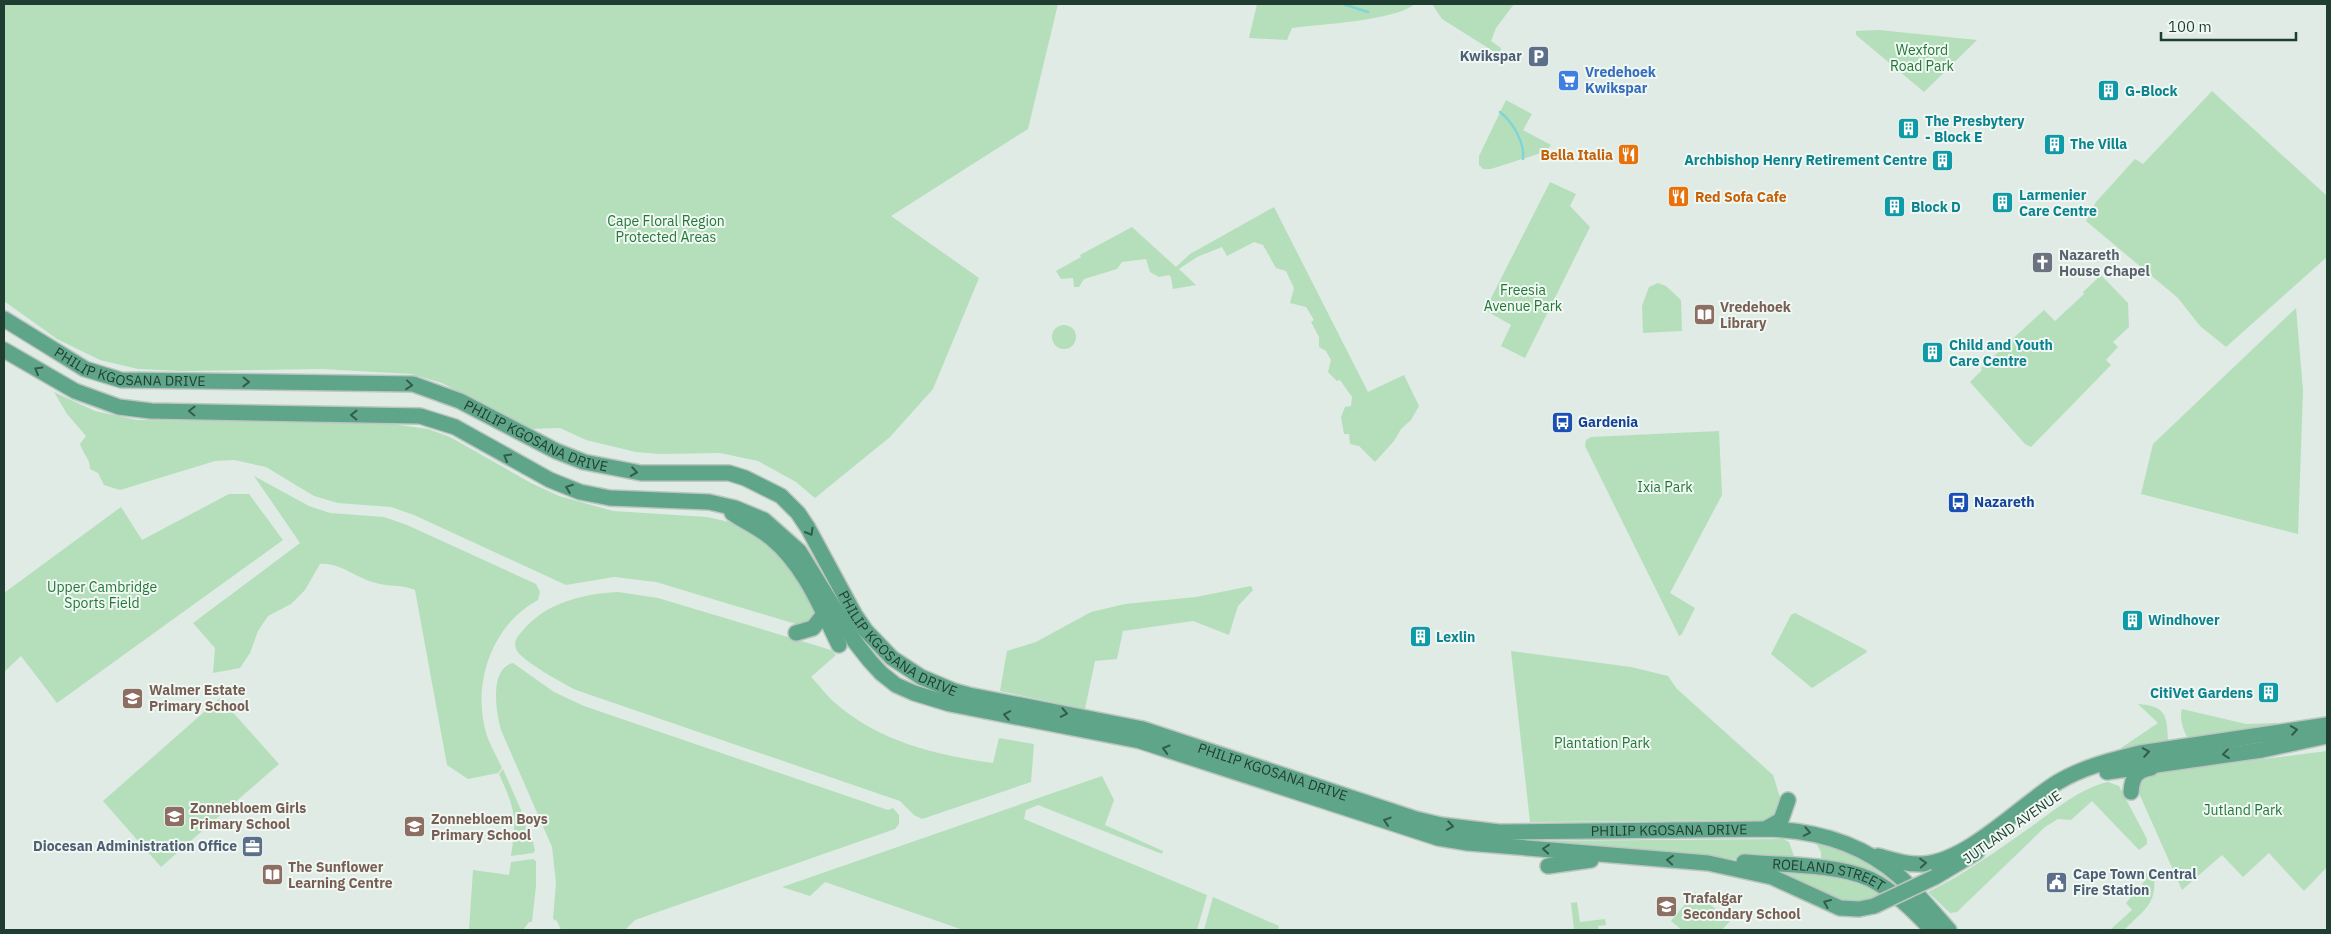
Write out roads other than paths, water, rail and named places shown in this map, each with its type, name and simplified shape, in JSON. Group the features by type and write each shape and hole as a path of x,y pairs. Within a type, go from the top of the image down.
{"main road":[{"name":"PHILIP KGOSANA DRIVE","path":"4,318 85,369 120,380 413,384 460,401 556,451 584,462 641,473 729,473 745,478 781,496 798,513 855,616 880,647 892,658 921,677 954,691 1143,729 1441,825 1471,830 1531,832 1792,829 1814,833 1843,842 1865,852"},
{"name":"PHILIP KGOSANA DRIVE","path":"4,350 75,391 118,407 151,411 420,416 455,427 542,476 580,492 610,498 697,501 721,504 749,512 764,520 790,541 808,563 860,649 881,673 914,694 950,704 1149,744 1438,838 1483,844 1708,863"},
{"path":"721,504 770,537 788,553 806,580 839,645"},
{"path":"796,633 813,628 824,614"},
{"name":"JUTLAND AVENUE","path":"1865,852 1903,863 1921,864 1940,861 1969,846 2056,784 2092,767 2140,753 2327,725"},
{"name":"JUTLAND AVENUE","path":"1708,863 1772,877 1840,908 1859,909 1874,906 1957,866 2070,786 2104,772 2262,750 2327,736"},
{"path":"2131,792 2132,781 2142,769 2161,766 2166,762"},
{"path":"1765,829 1782,820 1788,800"},
{"name":"ROELAND STREET","path":"1865,852 1899,876 1949,930"},
{"path":"1548,866 1565,862 1632,857"},
{"name":"ROELAND STREET","path":"1708,863 1720,861 1746,862 1841,871 1862,876 1896,896 1932,930"}],"waterway":[{"path":"1343,4 1368,12"},
{"path":"1500,112 1517,133 1522,146 1523,159"}],"place":[{"name":"Kwikspar","path":"1538,56"},
{"name":"Vredehoek Kwikspar","path":"1569,80"},
{"name":"G-Block","path":"2109,91"},
{"name":"The Presbytery - Block E","path":"1909,129"},
{"name":"The Villa","path":"2054,144"},
{"name":"Bella Italia","path":"1629,155"},
{"name":"Archbishop Henry Retirement Centre","path":"1943,160"},
{"name":"Red Sofa Cafe","path":"1679,197"},
{"name":"Larmenier Care Centre","path":"2003,203"},
{"name":"Block D","path":"1895,207"},
{"name":"Nazareth House Chapel","path":"2043,263"},
{"name":"Vredehoek Library","path":"1704,315"},
{"name":"Child and Youth Care Centre","path":"1933,353"},
{"name":"Gardenia","path":"1562,422"},
{"name":"Nazareth","path":"1958,502"},
{"name":"Windhover","path":"2132,620"},
{"name":"Lexlin","path":"1420,637"},
{"name":"CitiVet Gardens","path":"2269,693"},
{"name":"Walmer Estate Primary School","path":"133,698"},
{"name":"Zonnebloem Girls Primary School","path":"174,816"},
{"name":"Zonnebloem Boys Primary School","path":"415,827"},
{"name":"Diocesan Administration Office","path":"253,846"},
{"name":"The Sunflower Learning Centre","path":"272,875"},
{"name":"Cape Town Central Fire Station","path":"2057,882"},
{"name":"Trafalgar Secondary School","path":"1667,906"}],"park label":[{"name":"Wexford Road Park","path":"1922,58"},
{"name":"Cape Floral Region Protected Areas","path":"666,230"},
{"name":"Freesia Avenue Park","path":"1523,298"},
{"name":"Ixia Park","path":"1665,487"},
{"name":"Upper Cambridge Sports Field","path":"102,596"},
{"name":"Plantation Park","path":"1602,743"},
{"name":"Jutland Park","path":"2243,810"}]}
